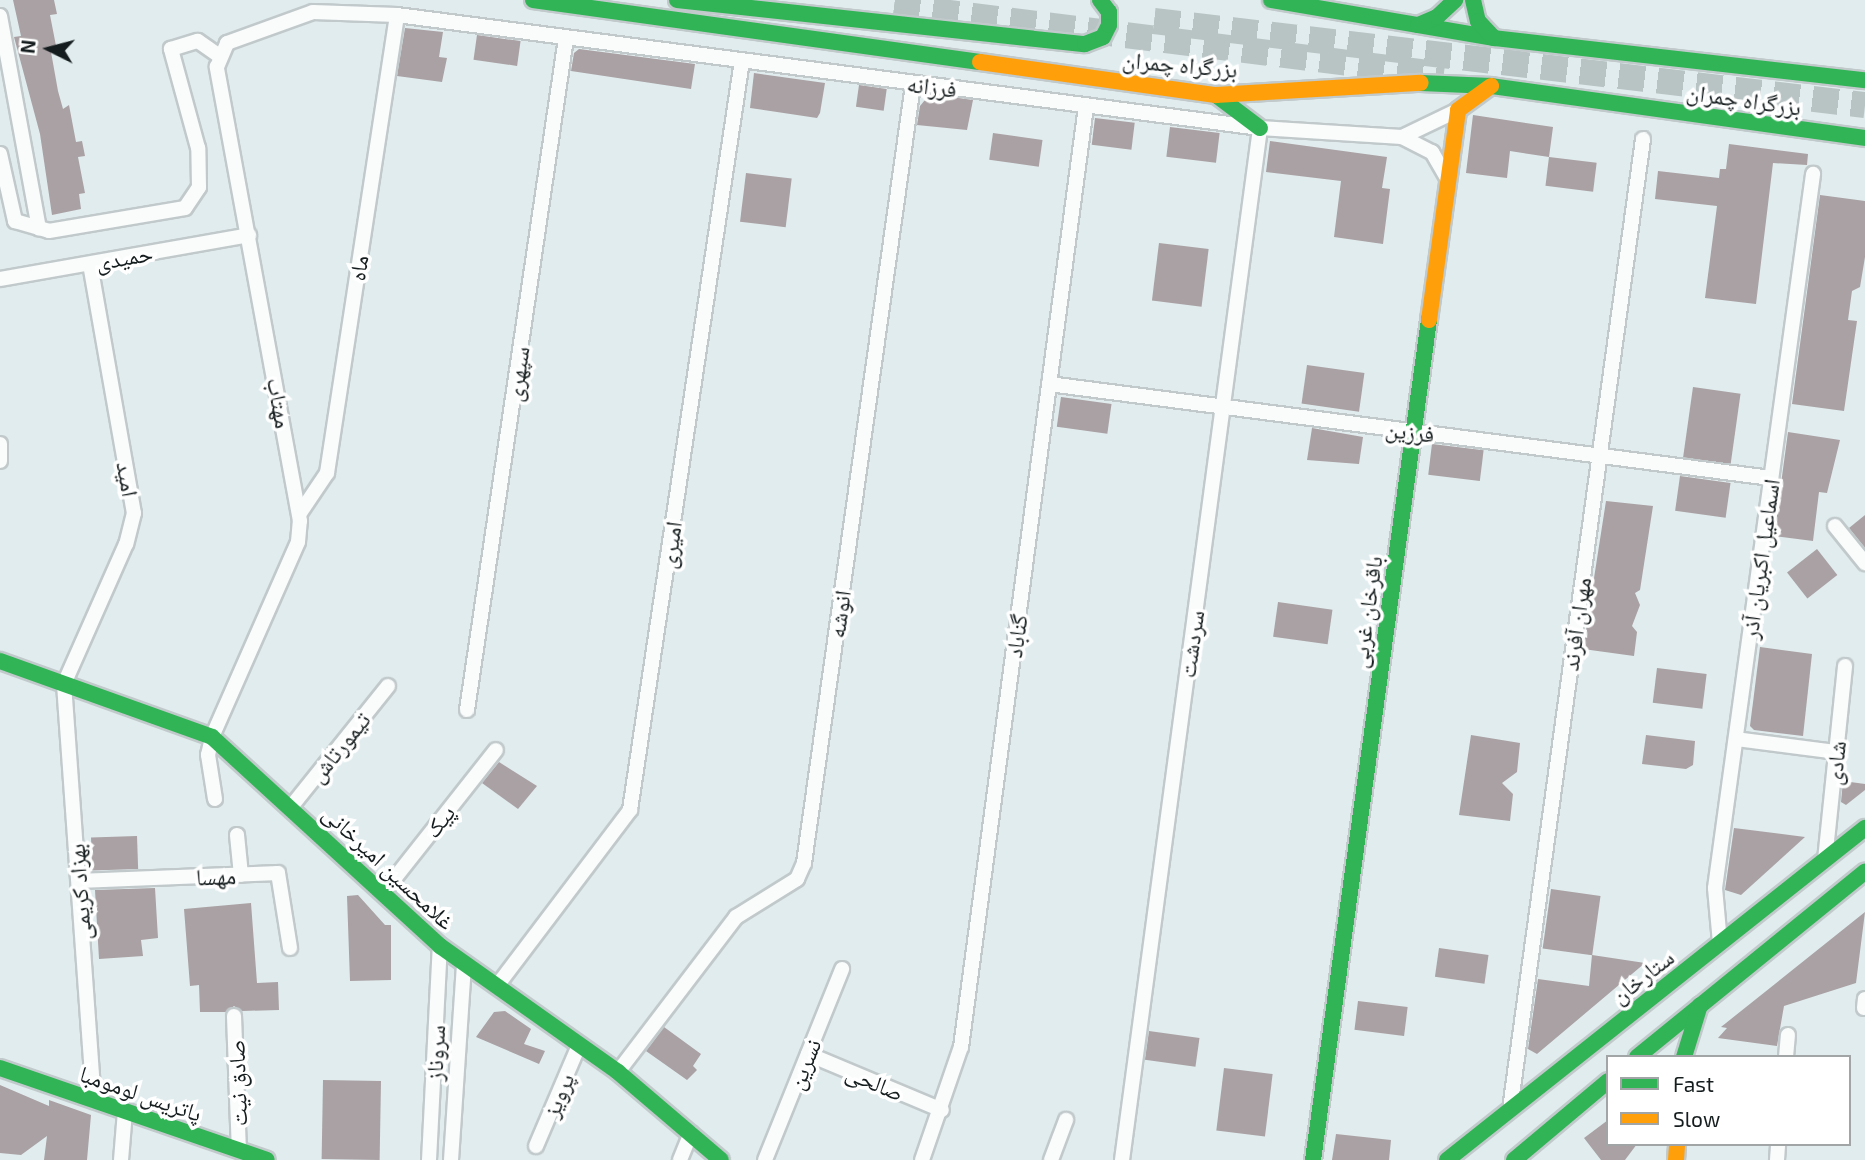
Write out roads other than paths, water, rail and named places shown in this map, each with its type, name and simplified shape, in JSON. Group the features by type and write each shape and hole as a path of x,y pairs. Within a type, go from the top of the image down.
{"main road":[{"name":"بزرگراه چمران","path":"533,0 1216,95 1424,83 1490,86 1865,138"},
{"path":"677,0 1085,44 1103,37 1109,25 1109,12 1100,0"},
{"path":"837,0 894,6"},
{"name":"بزرگراه چمران","path":"1270,0 1494,38 1865,80"},
{"path":"1418,25 1437,17 1455,0"},
{"path":"1473,0 1478,21 1494,38"},
{"path":"1458,110 1490,86"},
{"path":"1216,95 1260,128"},
{"name":"باقرخان غربی","path":"1313,1160 1458,110"},
{"name":"غلامحسین امیرخانی","path":"0,661 212,737 440,946 618,1072 721,1160"},
{"name":"ستارخان","path":"1447,1160 1865,828"},
{"path":"1639,1055 1717,989 1865,872"},
{"path":"1692,965 1696,982 1717,989"},
{"path":"1638,1009 1658,1004 1665,1008 1666,1034"},
{"path":"1684,1055 1700,1005"},
{"path":"1651,1045 1675,1040 1683,1055"},
{"name":"پاتریس لومومبا","path":"0,1068 263,1159"},
{"path":"1514,1160 1606,1083"}],"street":[{"path":"0,154 15,221 49,231 186,208 195,200 198,148 172,49 198,41 218,55 227,43 313,12 397,15"},
{"name":"فرزانه","path":"397,15 1260,128 1402,137 1432,152 1448,180"},
{"name":"ماه","path":"300,513 327,473 397,15"},
{"path":"0,16 39,228"},
{"name":"سپهری","path":"467,710 566,38"},
{"name":"مهتاب","path":"212,737 298,542 300,513 218,55"},
{"name":"امیری","path":"497,986 630,810 742,61"},
{"name":"انوشه","path":"618,1072 736,917 797,879 804,863 913,83"},
{"name":"گناباد","path":"927,1159 961,1047 1086,106"},
{"path":"1402,137 1458,110"},
{"name":"سردشت","path":"1122,1160 1260,128"},
{"name":"مهران آفرند","path":"1510,1109 1643,139"},
{"name":"اسماعیل اکبریان آذر","path":"1720,943 1715,888 1813,174"},
{"name":"حمیدی","path":"0,279 249,235"},
{"name":"امید","path":"64,684 126,544 134,513 90,264"},
{"name":"فرزین","path":"1049,384 1771,478"},
{"path":"0,444 0,461"},
{"path":"1835,526 1865,564"},
{"name":"شادی","path":"1825,860 1844,666"},
{"name":"بهزاد کریمی","path":"64,684 94,1101"},
{"name":"تیمورتاش","path":"290,807 388,686"},
{"path":"212,737 208,755 215,799"},
{"path":"1736,739 1836,752"},
{"name":"پیک","path":"383,893 496,750"},
{"path":"237,835 242,875"},
{"name":"مهسا","path":"79,881 278,873 290,948"},
{"name":"سروناز","path":"429,1160 440,946"},
{"name":"سروناز","path":"450,1160 464,963"},
{"name":"نسرین","path":"765,1160 842,969"},
{"name":"صادق نیت","path":"234,1016 239,1150"},
{"path":"1786,1055 1788,1035"},
{"name":"پرویز","path":"536,1146 579,1045"},
{"name":"صالحی","path":"808,1054 942,1110"},
{"path":"433,1081 455,1083"},
{"path":"432,1101 454,1101"},
{"path":"121,1160 125,1111"},
{"path":"1051,1160 1066,1120"},
{"path":"680,1160 691,1133"}],"tunnel":[{"path":"894,6 1444,75"},
{"path":"1154,21 1865,105"}]}
